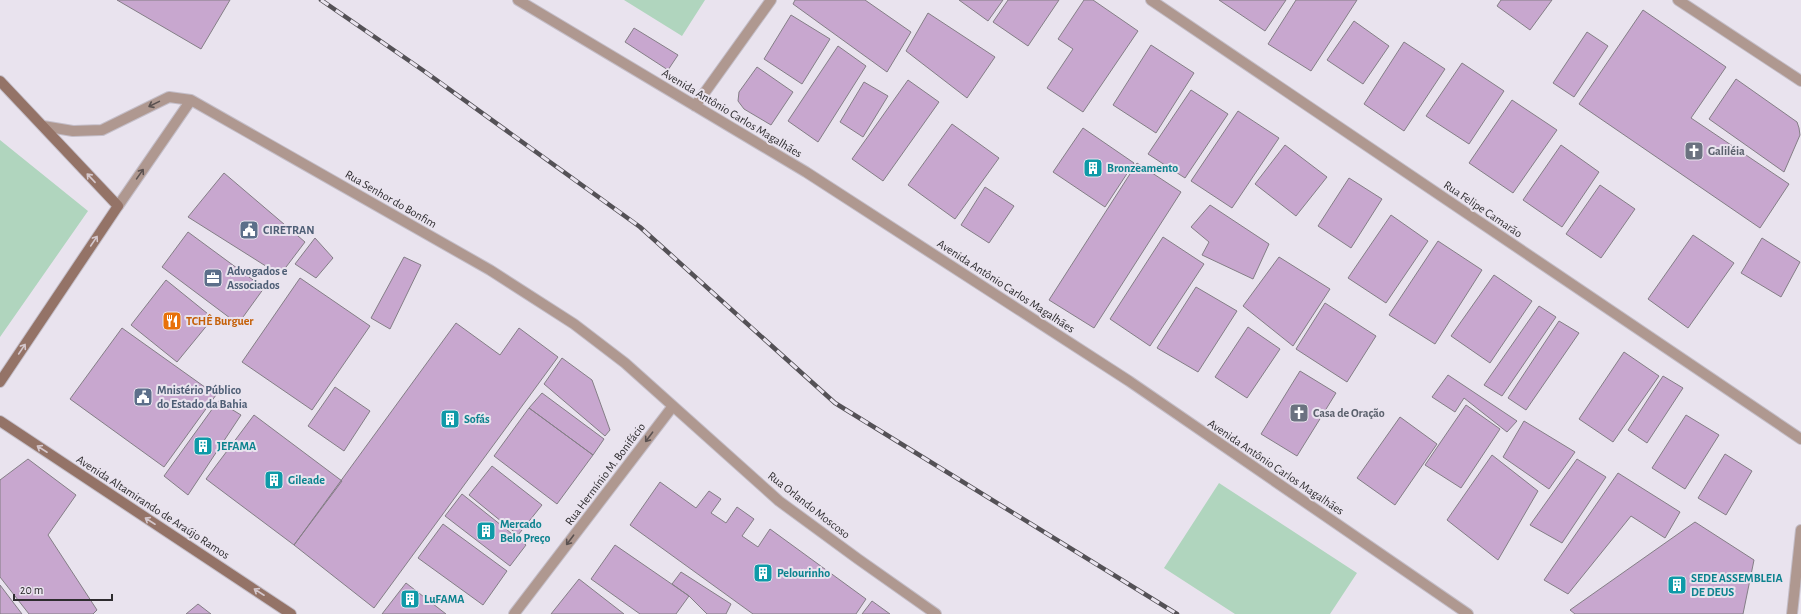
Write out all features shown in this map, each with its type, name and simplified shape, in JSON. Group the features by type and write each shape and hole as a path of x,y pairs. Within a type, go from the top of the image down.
{"main road":[{"path":"0,81 118,206 0,382"},
{"name":"Avenida Altamirando de Araújo Ramos","path":"0,421 291,614"}],"street":[{"name":"Avenida Antônio Carlos Magalhães","path":"518,0 806,172 1122,377 1468,614"},
{"path":"695,106 771,0"},
{"name":"Rua Felipe Camarão","path":"1151,0 1801,439"},
{"path":"1678,0 1801,81"},
{"path":"43,126 73,131 102,130 169,97 191,100 118,206"},
{"name":"Rua Senhor do Bonfim","path":"191,100 502,277 580,328 626,363 673,406"},
{"name":"Rua Hermínio M. Bonifácio","path":"514,614 673,406"},
{"name":"Rua Orlando Moscoso","path":"673,406 779,501 936,614"},
{"path":"1792,614 1801,530"}],"green space":[{"path":"624,0 705,0 682,36"},
{"path":"0,140 88,211 0,337"},
{"path":"1219,483 1357,573 1330,614 1235,614 1164,568"}],"building":[{"path":"117,0 230,0 201,49"},
{"path":"795,0 865,0 911,32 887,72 793,4"},
{"path":"959,0 1003,0 988,21"},
{"path":"1008,0 1059,0 1028,46 993,22"},
{"path":"1084,0 1093,0 1138,31 1083,112 1047,88 1073,49 1058,39"},
{"path":"1219,0 1286,0 1265,31"},
{"path":"1296,0 1357,0 1311,71 1268,44"},
{"path":"1501,0 1552,0 1530,30 1497,6"},
{"name":"Galiléia","path":"1643,10 1726,67 1691,118 1789,184 1760,228 1579,104"},
{"path":"928,13 995,57 967,98 906,51"},
{"path":"791,15 830,39 802,84 764,59"},
{"path":"1354,21 1389,46 1363,84 1327,60"},
{"path":"634,28 678,55 668,70 625,42"},
{"path":"1587,32 1608,46 1574,97 1553,83"},
{"path":"1404,42 1445,69 1404,131 1364,104"},
{"path":"1151,45 1194,73 1156,133 1113,105"},
{"path":"838,46 866,66 818,142 788,121"},
{"path":"1462,63 1504,91 1469,144 1426,116"},
{"path":"757,67 793,92 771,125 744,109 738,101 739,92"},
{"path":"1736,79 1797,122 1800,135 1784,172 1709,119"},
{"path":"908,80 939,102 883,181 852,159"},
{"path":"864,82 888,96 863,137 840,122"},
{"path":"1191,90 1228,114 1185,178 1148,154"},
{"path":"1512,100 1557,130 1513,193 1469,163"},
{"path":"1238,111 1279,138 1232,208 1191,181"},
{"path":"952,124 999,158 955,219 908,185"},
{"name":"Bronzeamento","path":"1083,128 1134,163 1105,207 1053,172"},
{"path":"1285,145 1327,177 1296,216 1255,184"},
{"path":"1561,145 1599,172 1562,227 1523,200"},
{"path":"1137,163 1181,192 1094,328 1049,300"},
{"name":"CIRETRAN","path":"224,173 305,242 280,275 188,217"},
{"path":"1349,178 1382,199 1351,248 1318,226"},
{"path":"1600,185 1635,209 1601,258 1566,234"},
{"path":"985,187 1014,206 989,243 961,225"},
{"path":"1210,205 1269,244 1253,279 1202,255 1209,242 1191,227"},
{"path":"1391,215 1428,241 1386,303 1348,278"},
{"name":"Advogados e Associados","path":"188,232 264,288 238,324 162,267"},
{"path":"1693,235 1734,263 1688,328 1648,299"},
{"path":"1163,237 1204,264 1150,346 1110,319"},
{"path":"315,238 333,258 316,278 295,264"},
{"path":"1762,238 1800,262 1781,297 1741,273"},
{"path":"1438,241 1482,270 1435,344 1389,315"},
{"path":"404,257 421,265 390,329 371,318"},
{"path":"1279,257 1330,289 1293,346 1243,306"},
{"path":"1494,275 1532,301 1490,363 1451,336"},
{"path":"300,278 370,326 312,410 242,362"},
{"name":"TCHÊ Burguer","path":"166,280 213,318 177,362 131,325"},
{"path":"1196,287 1237,311 1198,372 1157,348"},
{"path":"1325,303 1376,336 1347,382 1296,349"},
{"path":"1539,306 1556,317 1502,396 1484,385"},
{"path":"1559,321 1579,333 1526,410 1508,398"},
{"name":"Sofás","path":"456,323 500,355 519,328 558,357 374,608 294,545"},
{"path":"1248,327 1280,349 1247,398 1215,377"},
{"name":"Mnistério Público do Estado da Bahia","path":"122,328 216,395 164,467 70,399"},
{"path":"1624,352 1659,376 1613,442 1579,419"},
{"path":"562,358 592,380 610,430 605,436 544,384"},
{"name":"Casa de Oração","path":"1300,371 1336,393 1297,456 1261,434"},
{"path":"1448,375 1517,421 1507,432 1464,398 1455,412 1432,397"},
{"path":"1663,376 1683,388 1647,443 1628,430"},
{"path":"335,387 370,411 344,451 308,426"},
{"path":"542,393 604,439 593,455 529,408"},
{"name":"JEFAMA","path":"218,401 241,415 188,495 164,476"},
{"path":"1466,405 1500,429 1461,488 1425,465"},
{"path":"529,408 593,455 557,504 494,456"},
{"name":"Gileade","path":"254,415 342,481 294,545 206,479"},
{"path":"1686,415 1719,435 1685,489 1652,468"},
{"path":"1400,417 1437,444 1395,505 1357,478"},
{"path":"1524,421 1575,452 1549,489 1503,457"},
{"path":"1725,454 1752,471 1726,515 1698,498"},
{"path":"1492,455 1538,491 1498,560 1447,520"},
{"path":"28,459 76,495 48,535 97,610 93,614 29,614 0,577 0,480"},
{"path":"1577,459 1606,477 1562,543 1530,525"},
{"path":"492,466 542,505 518,535 469,495"},
{"path":"1618,473 1680,512 1665,538 1631,516 1568,594 1544,580"},
{"name":"Pelourinho","path":"660,482 696,508 709,491 721,499 711,513 726,523 737,507 754,519 742,536 758,547 770,529 866,599 856,614 753,614 630,525"},
{"name":"Mercado Belo Preço","path":"462,494 526,545 510,566 445,516"},
{"name":"SEDE ASSEMBLEIA DE DEUS","path":"1695,522 1754,560 1743,614 1575,614 1570,610"},
{"path":"443,524 507,571 483,605 418,558"},
{"path":"615,545 689,596 676,614 640,614 591,579"},
{"path":"681,572 731,604 726,614 707,614 689,596 672,584"},
{"path":"579,579 624,614 551,614"},
{"name":"LuFAMA","path":"406,583 446,614 382,614"},
{"path":"0,585 22,614 0,614"},
{"path":"872,601 890,614 862,614"},
{"path":"198,604 211,614 186,614"}],"railway":[{"path":"321,0 424,71 640,227 835,403 1177,614"}],"place":[{"name":"Galiléia","path":"1694,151"},
{"name":"Bronzeamento","path":"1093,168"},
{"name":"CIRETRAN","path":"249,230"},
{"name":"Advogados e Associados","path":"213,278"},
{"name":"TCHÊ Burguer","path":"172,321"},
{"name":"Mnistério Público do Estado da Bahia","path":"143,397"},
{"name":"Casa de Oração","path":"1299,413"},
{"name":"Sofás","path":"450,419"},
{"name":"JEFAMA","path":"203,446"},
{"name":"Gileade","path":"274,480"},
{"name":"Mercado Belo Preço","path":"486,531"},
{"name":"Pelourinho","path":"763,573"},
{"name":"SEDE ASSEMBLEIA DE DEUS","path":"1677,585"},
{"name":"LuFAMA","path":"410,599"}]}
